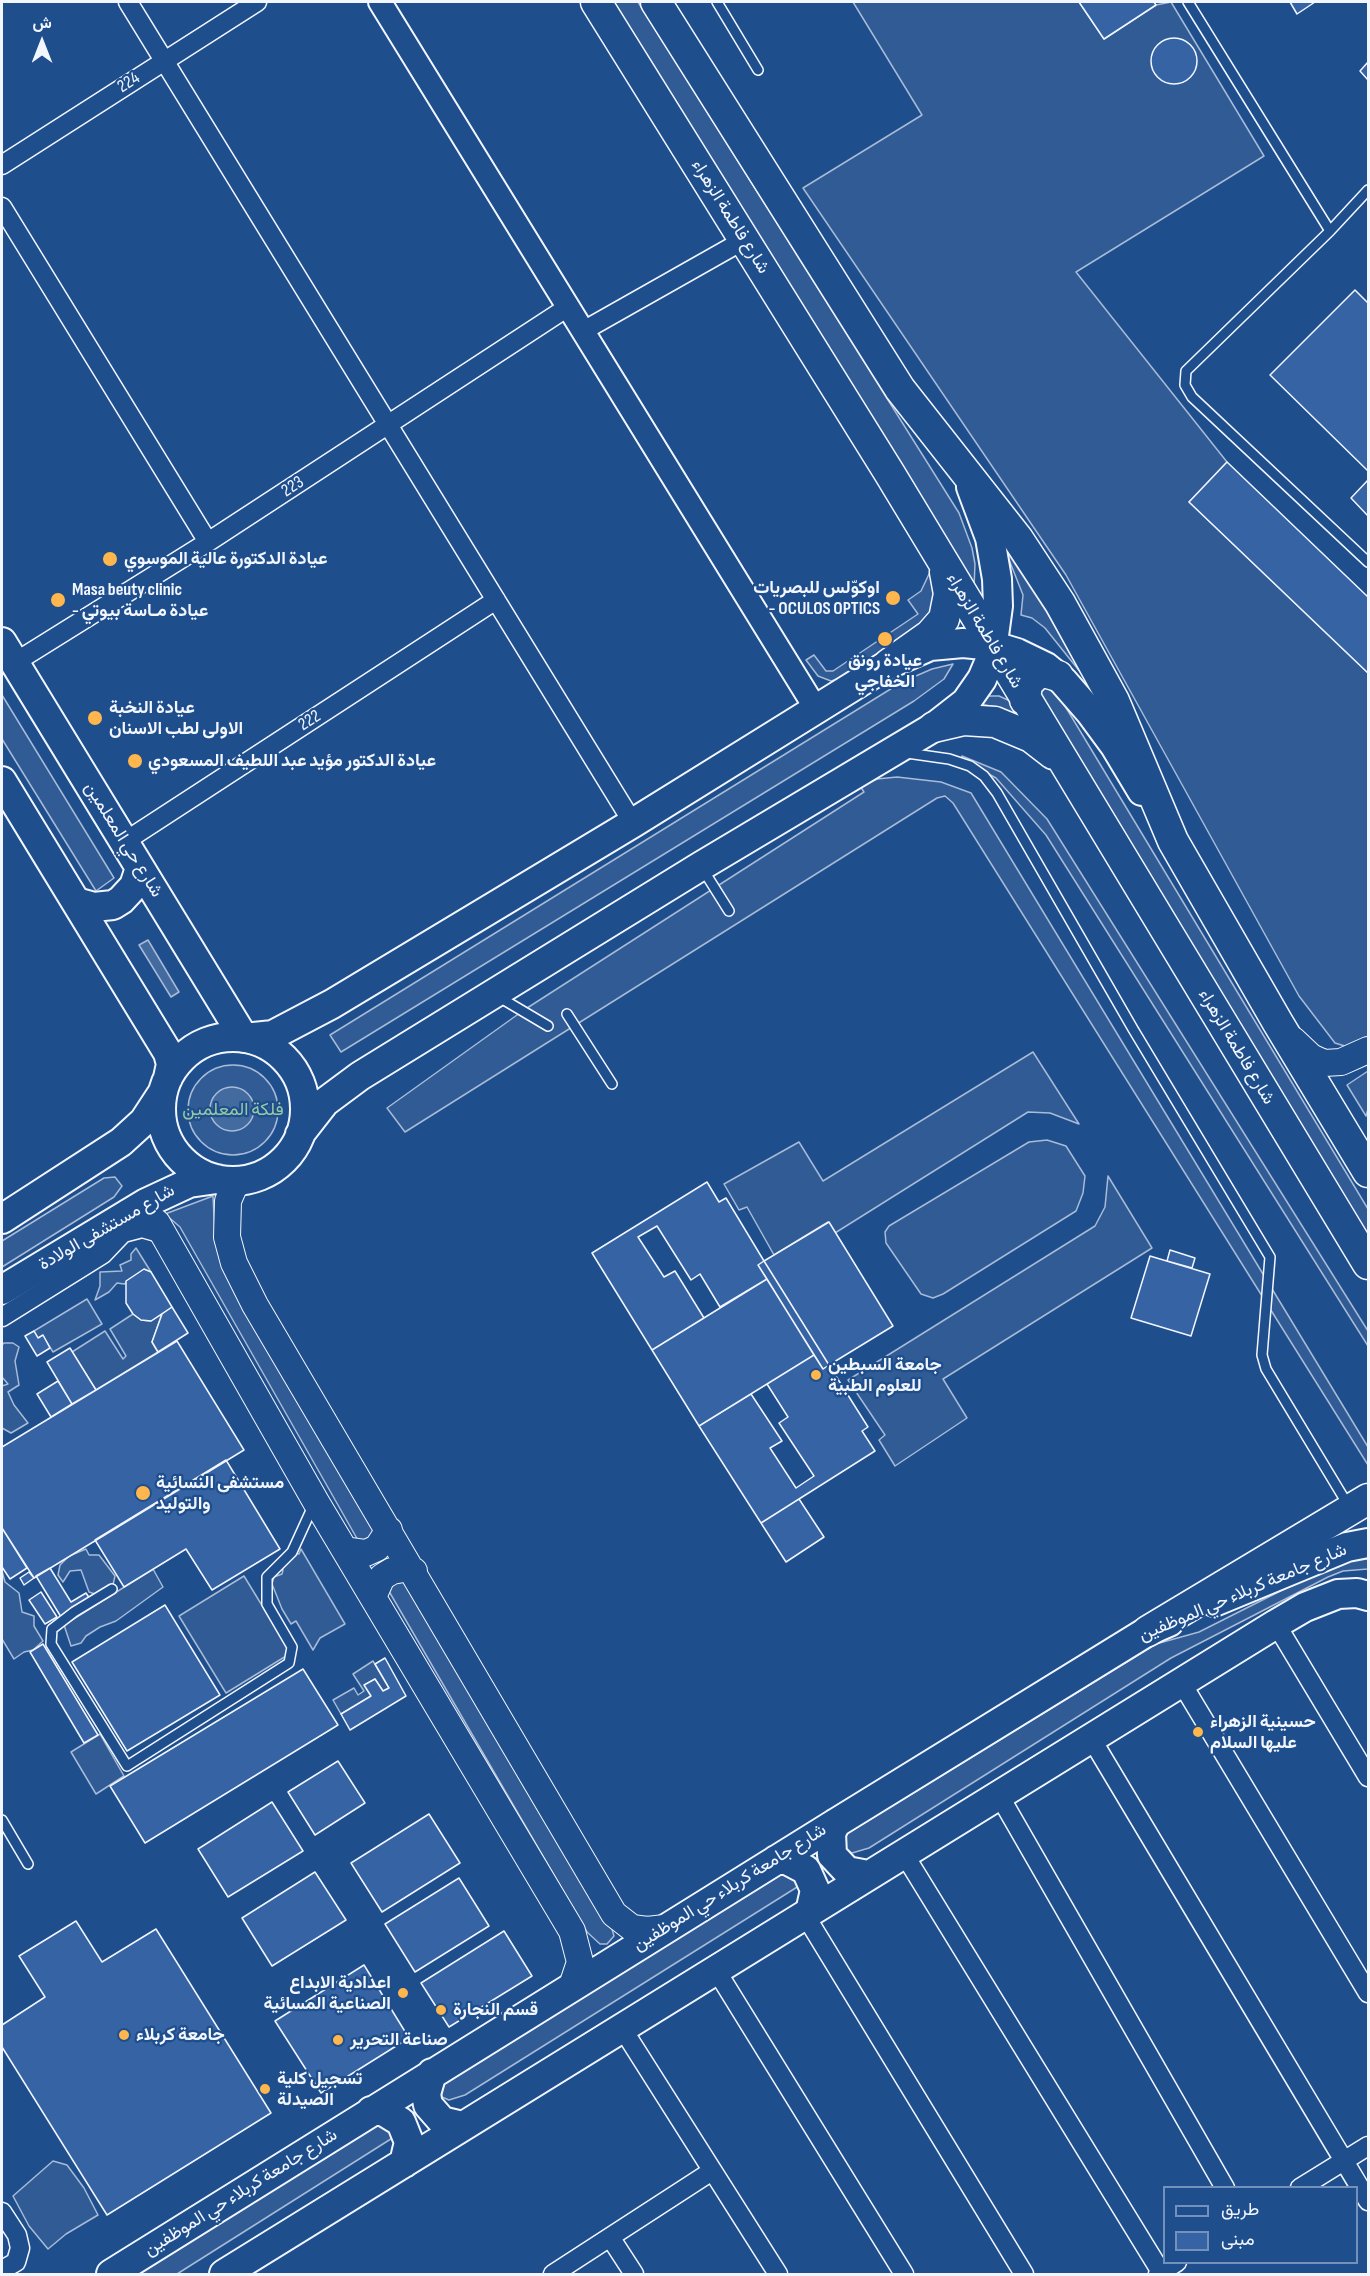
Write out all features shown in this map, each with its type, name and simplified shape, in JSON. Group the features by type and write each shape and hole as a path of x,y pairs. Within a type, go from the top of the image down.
{"highway":[{"name":"شارع فاطمة الزهراء","path":"596,2 994,646 1368,1264"},
{"path":"656,2 900,389 1018,539 1077,631 1118,711 1173,842 1368,1172"},
{"path":"889,664 930,635 947,614 948,583 937,553"},
{"path":"1025,700 1027,684 1036,675 1044,672 1058,676"},
{"path":"934,727 954,721 974,720 1005,725 1043,745 1072,778"},
{"path":"1148,1631 1360,1504"}],"main road":[{"path":"2,781 168,1053 171,1064 166,1085 163,1125 172,1147 187,1164 230,1179 259,1176 281,1162 292,1150 300,1134 319,1108 336,1092 491,994 884,755 934,727 969,698 982,679 994,646 998,585 990,538 971,486 957,463"},
{"path":"950,643 964,648 975,660 978,676 969,698"},
{"path":"2,1219 121,1142 144,1121 184,1057 194,1049 218,1039 273,1035 332,1004 633,823 889,664 919,649 950,643 994,646 1031,659 1058,676 1090,712 1115,746 1173,842"},
{"name":"شارع حي المعلمين","path":"8,653 244,1038"},
{"path":"76,902 94,908 113,905 122,900 134,886 140,868"},
{"path":"1278,1023 1308,1055 1324,1063 1341,1062 1368,1050"},
{"path":"244,1038 276,1051 298,1078 304,1100 300,1134"},
{"path":"230,1179 230,1193 226,1209 227,1237 234,1263 255,1305 314,1408 414,1571 614,1914 632,1928 647,1930 665,1928"},
{"name":"شارع مستشفى الولادة","path":"2,1290 128,1213 180,1186 230,1179"},
{"path":"128,1213 149,1216 163,1234 316,1502 572,1931 580,1962 572,1986"},
{"path":"345,1550 366,1553 377,1548 389,1530"},
{"name":"شارع جامعة كربلاء حي الموظفين","path":"111,2274 665,1928 1148,1631 1347,1547 1368,1543"},
{"path":"373,1597 382,1577 392,1571 414,1571"},
{"path":"240,2270 463,2126 1305,1606 1338,1594 1357,1593 1368,1596"},
{"path":"836,1823 830,1844 838,1864 847,1871 868,1875"},
{"path":"776,1860 787,1860 806,1870 815,1890 808,1913"},
{"path":"432,2073 427,2083 428,2105 442,2121 463,2126"},
{"path":"372,2111 393,2115 407,2131 409,2153 404,2163"}],"street":[{"path":"128,2 633,823"},
{"name":"224","path":"2,165 257,2"},
{"path":"380,2 816,709"},
{"path":"2,207 208,542"},
{"path":"583,331 744,240"},
{"name":"223","path":"8,653 208,542 568,307"},
{"name":"222","path":"124,842 496,600"},
{"path":"2,1317 103,1254 123,1233 142,1228 163,1234"},
{"path":"1275,1624 1368,1777"},
{"path":"1181,1682 1368,1993"},
{"path":"1090,1738 1368,2200"},
{"path":"999,1795 1224,2186"},
{"path":"904,1854 1159,2273 1174,2264"},
{"path":"808,1913 1024,2274"},
{"path":"716,1970 904,2274"},
{"path":"622,2028 778,2274"},
{"path":"1302,2186 1368,2146"},
{"path":"553,2274 712,2171"},
{"path":"2,2212 17,2235 20,2248 16,2262 2,2270"},
{"path":"610,2237 634,2274"}],"lane":[{"path":"717,2 758,70"},
{"path":"1188,2 1330,231"},
{"path":"1368,190 1330,231 1186,371 1185,385 1192,397 1368,562"},
{"path":"884,755 912,753 950,759 970,766 984,776 997,793 1133,1029 1270,1257 1262,1355 1266,1370 1360,1504"},
{"path":"701,866 729,910"},
{"path":"491,994 524,1010 548,1026"},
{"path":"567,1014 612,1084"},
{"path":"112,1589 74,1612 52,1629 51,1644 127,1766 290,1663 292,1647 267,1604 267,1577 292,1552 316,1502"},
{"path":"2,1820 28,1864"}],"shaded area":[{"path":"612,2 638,2 959,513 972,548 975,564 974,587"},
{"path":"853,2 1079,2 1104,39 1156,5 1171,2 1264,156 1076,272 1227,462 1189,502 1368,673 1368,1037 1365,1039 1348,1047 1335,1043 1299,996 1066,575 803,188 922,115"},
{"path":"1004,547 1046,611 1081,673 1045,628 1032,618 1021,615 1023,595"},
{"path":"930,572 938,590 934,612 913,631 842,678 831,681 818,676 806,660 814,655 826,671 833,671 918,614 908,600 921,591"},
{"path":"953,664 944,679 914,701 341,1052 330,1035 902,682 932,669"},
{"path":"1036,685 1056,691 1368,1209 1368,1237 1057,728"},
{"path":"2,695 114,878 96,891 2,739"},
{"path":"988,696 999,696 1010,701 1028,725 996,707 985,705 968,707"},
{"path":"962,756 1001,772 1047,819 1368,1331 1368,1346 1046,835 996,778 961,759"},
{"path":"897,777 941,782 971,793 1368,1447 1368,1465 953,803 945,796 937,798 405,1132 387,1108 524,1010 864,792 860,786 877,779"},
{"path":"148,940 179,992 171,997 139,945"},
{"path":"1033,1052 1079,1124 1050,1113 1028,1112 835,1233 828,1222 774,1255 747,1207 739,1210 724,1184 799,1142 823,1181"},
{"name":"فلكة المعلمين","path":"233,1065 250,1069 265,1078 274,1093 278,1110 274,1127 265,1142 250,1151 233,1155 216,1151 201,1142 192,1127 188,1110 192,1093 201,1078 216,1069"},
{"path":"1368,1071 1368,1109 1366,1116 1347,1085"},
{"path":"232,1087 248,1093 254,1109 248,1125 232,1131 216,1125 210,1109 216,1093"},
{"path":"1047,1140 1066,1146 1085,1176 1083,1193 1076,1211 943,1294 933,1298 921,1294 886,1243 885,1232 889,1226 1029,1142"},
{"path":"1108,1176 1152,1248 943,1379 967,1418 895,1466 879,1440 885,1435 848,1380 1095,1226 1105,1207"},
{"path":"115,1177 122,1186 114,1197 2,1267 2,1241 104,1178"},
{"path":"213,1196 215,1237 378,1534 359,1542 180,1227 165,1214"},
{"path":"136,1248 151,1272 124,1284 117,1283 109,1292 95,1300 100,1286 100,1272 122,1271 120,1265 131,1260 131,1254"},
{"path":"87,1299 102,1324 53,1352 43,1336 38,1338 34,1331"},
{"path":"133,1314 141,1320 151,1321 162,1314 152,1342 158,1352 96,1390 72,1352 105,1331 123,1359 126,1356 110,1329"},
{"path":"13,1343 19,1347 15,1361 19,1385 8,1392 14,1405 28,1423 11,1433 2,1428 2,1386 8,1384 2,1377 2,1345"},
{"path":"86,1549 89,1555 99,1555 115,1576 112,1589 103,1589 95,1594 89,1592 81,1570 70,1571 63,1582 58,1575 60,1565 69,1556"},
{"path":"301,1549 345,1624 320,1638 313,1650 296,1621 291,1624 272,1584 274,1577 282,1574 283,1570 277,1567 295,1553 299,1554"},
{"path":"1368,1559 1368,1569 1343,1571 1328,1577 1171,1658 869,1848 852,1853 846,1849 843,1839 848,1833 1156,1644 1199,1632 1318,1572 1344,1561"},
{"path":"153,1569 163,1587 116,1621 100,1627 86,1636 81,1643 71,1646 64,1625"},
{"path":"2,1571 5,1582 19,1593 22,1612 34,1616 34,1626 43,1641 33,1650 24,1652 14,1659 2,1639"},
{"path":"244,1576 291,1653 226,1693 179,1616"},
{"path":"392,1578 407,1583 612,1929 614,1936 607,1944 600,1944 587,1932 387,1589"},
{"path":"373,1661 389,1688 383,1691 375,1679 365,1685 371,1696 341,1714 333,1700 354,1688 358,1695 364,1691 353,1674"},
{"path":"100,1734 124,1776 96,1794 71,1752"},
{"path":"792,1867 802,1884 465,2095 449,2100 442,2097 440,2086"},
{"path":"384,2120 394,2137 177,2274 137,2274"},
{"path":"53,2161 67,2165 84,2188 98,2215 66,2234 48,2249 29,2226 13,2196"}],"building":[{"path":"1079,2 1154,2 1156,5 1104,39"},
{"path":"1290,2 1315,2 1297,14"},
{"path":"1174,38 1190,45 1197,61 1190,77 1174,84 1158,77 1151,61 1158,45"},
{"path":"1368,62 1368,80 1360,71"},
{"path":"1355,290 1368,303 1368,471 1270,375"},
{"path":"1227,462 1368,597 1368,673 1189,502"},
{"path":"1368,480 1368,516 1351,498"},
{"path":"707,1182 719,1202 726,1198 764,1261 758,1265 767,1279 720,1307 700,1274 691,1280 657,1226 638,1237 664,1277 675,1271 704,1318 652,1350 592,1253"},
{"path":"829,1222 893,1326 829,1365 764,1261"},
{"path":"1170,1250 1195,1258 1192,1268 1167,1261"},
{"path":"1150,1256 1210,1274 1191,1336 1131,1318"},
{"path":"764,1261 829,1365 823,1369 758,1265"},
{"path":"144,1269 151,1272 172,1307 151,1321 141,1320 133,1314 126,1303 126,1281"},
{"path":"767,1279 814,1355 699,1426 652,1350"},
{"path":"172,1307 188,1333 158,1352 152,1342 162,1314"},
{"path":"34,1331 38,1338 43,1335 50,1348 37,1356 25,1336"},
{"path":"177,1341 244,1450 34,1578 2,1528 2,1447"},
{"path":"70,1348 96,1390 72,1404 47,1362"},
{"path":"814,1355 823,1369 829,1365 868,1427 862,1431 875,1451 761,1523 699,1426 751,1394 782,1441 770,1448 796,1488 814,1476 779,1423 788,1417 767,1384"},
{"path":"58,1381 72,1404 51,1417 37,1394"},
{"path":"226,1460 280,1549 212,1590 186,1549 124,1587 95,1540"},
{"path":"799,1499 824,1537 786,1562 761,1523"},
{"path":"2,1528 27,1568 10,1579 2,1567"},
{"path":"50,1568 71,1602 86,1593 90,1599 61,1617 36,1576"},
{"path":"29,1572 34,1578 24,1585 20,1578"},
{"path":"41,1592 57,1617 45,1624 29,1600"},
{"path":"165,1605 220,1695 127,1751 72,1662"},
{"path":"43,1644 98,1735 84,1743 30,1652"},
{"path":"385,1658 406,1696 350,1730 341,1714 371,1696 364,1685 375,1679 383,1691 389,1688 375,1664"},
{"path":"303,1669 338,1725 145,1843 110,1786"},
{"path":"338,1761 365,1803 315,1835 288,1792"},
{"path":"272,1802 303,1851 228,1897 198,1849"},
{"path":"429,1814 460,1863 382,1912 351,1863"},
{"path":"315,1872 346,1920 272,1966 242,1918"},
{"path":"459,1878 489,1926 415,1972 385,1924"},
{"path":"76,1921 102,1962 156,1929 271,2113 107,2215 2,2047 2,2025 45,1997 19,1956"},
{"path":"504,1931 532,1976 449,2027 421,1983"},
{"path":"364,1965 409,2038 321,2093 275,2021"}],"place":[{"name":"عيادة الدكتورة عالية الموسوي","path":"110,559"},
{"name":"اوكوّلس للبصريات - OCULOS OPTICS","path":"893,598"},
{"name":"Masa beuty clinic - عيادة مـاسة بيوتي","path":"58,600"},
{"name":"عيادة رونق الخفاجي","path":"885,639"},
{"name":"عيادة النخبة الاولى لطب الاسنان","path":"95,718"},
{"name":"عيادة الدكتور مؤيد عبد اللطيف المسعودي","path":"135,761"},
{"name":"جامعة السبطين للعلوم الطبية","path":"816,1375"},
{"name":"مستشفى النسائية والتوليد","path":"143,1493"},
{"name":"حسينية الزهراء عليها السلام","path":"1198,1732"},
{"name":"اعدادية الابداع الصناعية المسائية","path":"403,1993"},
{"name":"قسم النجارة","path":"441,2010"},
{"name":"جامعة كربلاء","path":"124,2035"},
{"name":"صناعة التحرير","path":"338,2040"},
{"name":"تسجيل كلية الصيدلة","path":"265,2089"}]}
